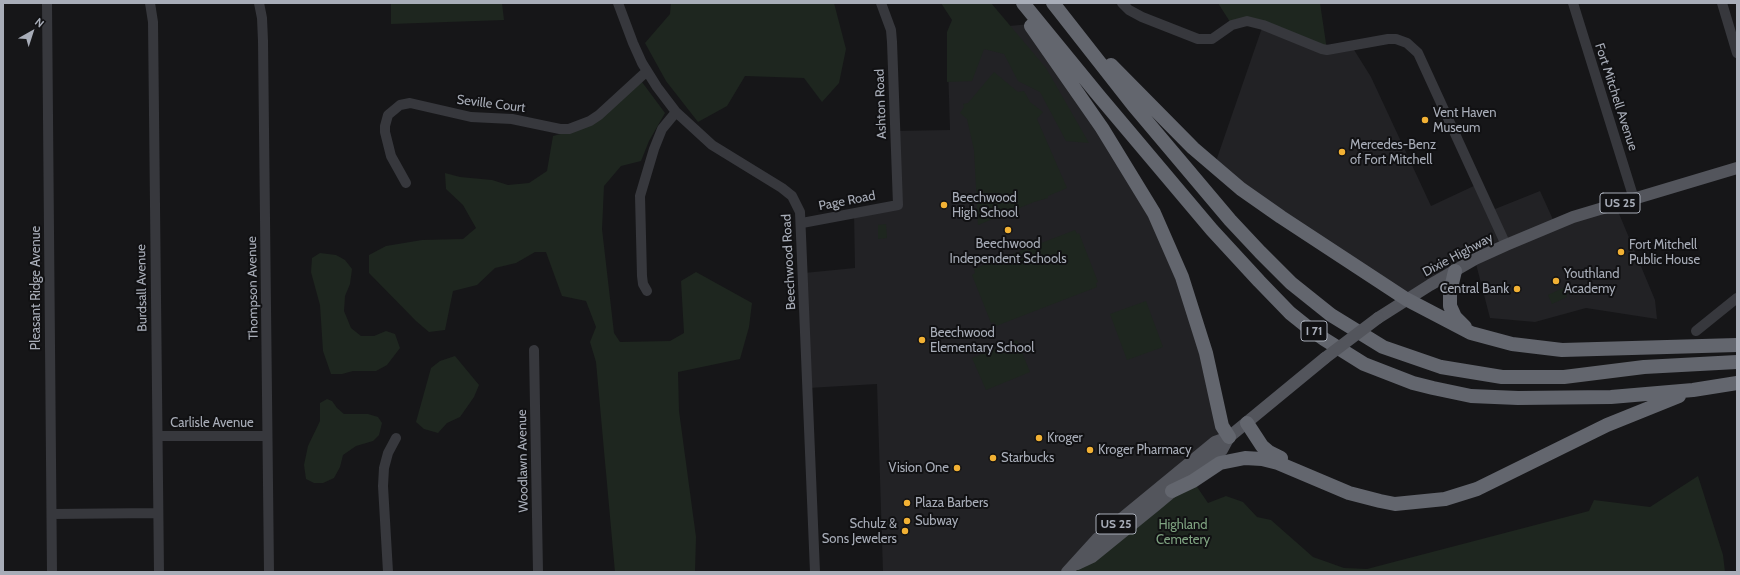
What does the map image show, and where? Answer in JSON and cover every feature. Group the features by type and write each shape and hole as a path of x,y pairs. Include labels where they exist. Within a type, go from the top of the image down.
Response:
{"highway":[{"path":"1015,3 1102,128 1154,213 1182,277 1206,353 1222,426 1229,437"},
{"name":"I 71","path":"1023,3 1166,175 1259,282 1290,313 1310,329 1364,364 1413,382 1471,396 1518,398 1611,397 1693,390 1737,383"},
{"name":"I 71","path":"1052,3 1133,105 1230,220 1260,252 1291,283 1330,315 1383,347 1442,367 1502,377 1564,377 1644,367 1737,362"},
{"path":"1067,20 1193,148 1241,188 1281,217 1406,300 1471,333 1512,344 1562,350 1737,345"},
{"path":"1455,271 1450,292 1450,306 1455,316 1471,333"},
{"path":"1172,491 1193,481 1220,463 1245,458 1262,459 1312,477 1349,493 1395,504 1445,499 1477,488 1607,425 1693,390"},
{"path":"1247,423 1256,439 1269,452 1312,477"}],"main road":[{"name":"Dixie Highway","path":"1070,569 1097,539 1215,442 1229,437 1325,358 1378,318 1406,300 1455,271 1506,245 1573,217 1737,168"},
{"name":"Dixie Highway","path":"1070,569 1092,556 1222,450 1229,437"}],"street":[{"name":"Pleasant Ridge Avenue","path":"46,3 52,572"},
{"name":"Burdsall Avenue","path":"150,3 153,22 159,572"},
{"name":"Thompson Avenue","path":"259,3 262,18 263,41 269,572"},
{"name":"Beechwood Road","path":"618,3 633,43 647,71 676,112 712,146 792,196 800,212 802,223 815,572"},
{"name":"Ashton Road","path":"881,3 891,30 898,205"},
{"path":"1122,3 1129,10 1142,17 1198,40 1212,38 1232,25 1247,21 1263,25 1327,50 1388,39 1396,39 1407,43 1418,53 1506,245"},
{"name":"Fort Mitchell Avenue","path":"1573,3 1634,199"},
{"path":"1722,3 1737,53"},
{"name":"Seville Court","path":"406,183 391,156 385,132 388,115 400,105 410,103 471,117 512,119 560,129 569,129 583,124 599,115 647,71"},
{"path":"647,291 643,284 642,276 640,196 654,149 662,129 676,112"},
{"name":"Page Road","path":"802,223 898,205"},
{"path":"1696,331 1737,298"},
{"name":"Woodlawn Avenue","path":"534,350 538,572"},
{"name":"Carlisle Avenue","path":"158,436 267,436"},
{"path":"388,572 383,486 384,468 388,453 396,438"},
{"path":"52,514 158,513"}],"shaded area":[{"name":"Beechwood Independent Schools","path":"1030,24 1154,213 1229,437 1067,572 883,572 877,384 808,388 804,273 855,268 854,212 898,205 895,131 950,130 947,32"},
{"path":"1263,25 1316,47 1351,45 1371,77 1431,206 1478,184 1490,211 1540,191 1555,224 1615,204 1655,300 1657,319 1586,308 1535,322 1490,318 1475,260 1406,299 1214,167"}],"green space":[{"path":"391,3 502,3 504,20 391,24"},
{"path":"671,3 834,3 846,49 839,83 822,102 804,78 745,76 727,106 698,122 666,81 645,43 670,14"},
{"path":"941,3 991,3 1046,68 1089,143 1066,141 1040,92 1018,81 1004,54 984,49 972,81 947,82 947,32 952,20"},
{"path":"1218,3 1320,3 1327,50 1263,25 1232,25"},
{"path":"994,72 1018,92 1024,91 1030,102 1043,112 1037,119 1067,188 1048,196 1048,198 1034,202 978,225 974,150 967,119 960,113 964,107 963,104 968,103"},
{"path":"642,82 665,113 649,141 641,161 621,166 604,186 602,229 614,333 620,342 670,341 684,333 681,281 696,272 752,303 749,327 740,359 678,372 679,411 696,537 695,572 615,572 596,362 590,342 596,327 586,301 562,296 546,252 535,252 516,263 495,268 477,285 453,291 445,330 429,332 416,321 369,273 369,255 386,246 422,240 463,239 476,228 463,205 446,189 445,173 460,177 492,180 508,185 529,183 547,171 553,136 580,129"},
{"path":"886,224 887,238 878,239 878,225"},
{"path":"1075,230 1077,234 1079,233 1098,282 1096,283 1097,287 996,326 994,322 991,323 972,275 975,273 974,269"},
{"path":"320,253 336,255 345,260 352,269 350,284 345,296 344,311 351,328 361,336 374,336 386,331 395,334 400,348 387,365 376,371 353,371 342,374 331,374 323,351 320,305 311,272 312,258"},
{"path":"1569,285 1573,292 1566,295 1567,297 1552,304 1548,295"},
{"path":"1146,301 1163,347 1127,360 1110,314"},
{"path":"1017,340 1030,372 986,390 972,358"},
{"path":"455,356 479,385 474,397 460,417 447,423 438,433 424,429 416,422 431,368 440,361"},
{"path":"327,399 332,401 344,414 368,414 378,417 382,423 379,435 373,441 356,446 343,455 340,467 334,478 323,483 314,483 306,479 304,465 308,446 320,421 320,403"},
{"name":"Highland Cemetery","path":"1698,476 1723,555 1725,572 1067,572 1193,481 1208,503 1226,496 1243,502 1257,517 1271,520 1313,557 1344,568 1367,569 1589,511 1594,500 1650,507"}],"place":[{"name":"Vent Haven Museum","path":"1425,120"},
{"name":"Mercedes-Benz of Fort Mitchell","path":"1342,152"},
{"name":"Beechwood High School","path":"944,205"},
{"name":"Beechwood Independent Schools","path":"1008,230"},
{"name":"Fort Mitchell Public House","path":"1621,252"},
{"name":"Youthland Academy","path":"1556,281"},
{"name":"Central Bank","path":"1517,289"},
{"name":"Beechwood Elementary School","path":"922,340"},
{"name":"Kroger","path":"1039,438"},
{"name":"Kroger Pharmacy","path":"1090,450"},
{"name":"Starbucks","path":"993,458"},
{"name":"Vision One","path":"957,468"},
{"name":"Plaza Barbers","path":"907,503"},
{"name":"Subway","path":"907,521"},
{"name":"Schulz & Sons Jewelers","path":"905,531"}]}
